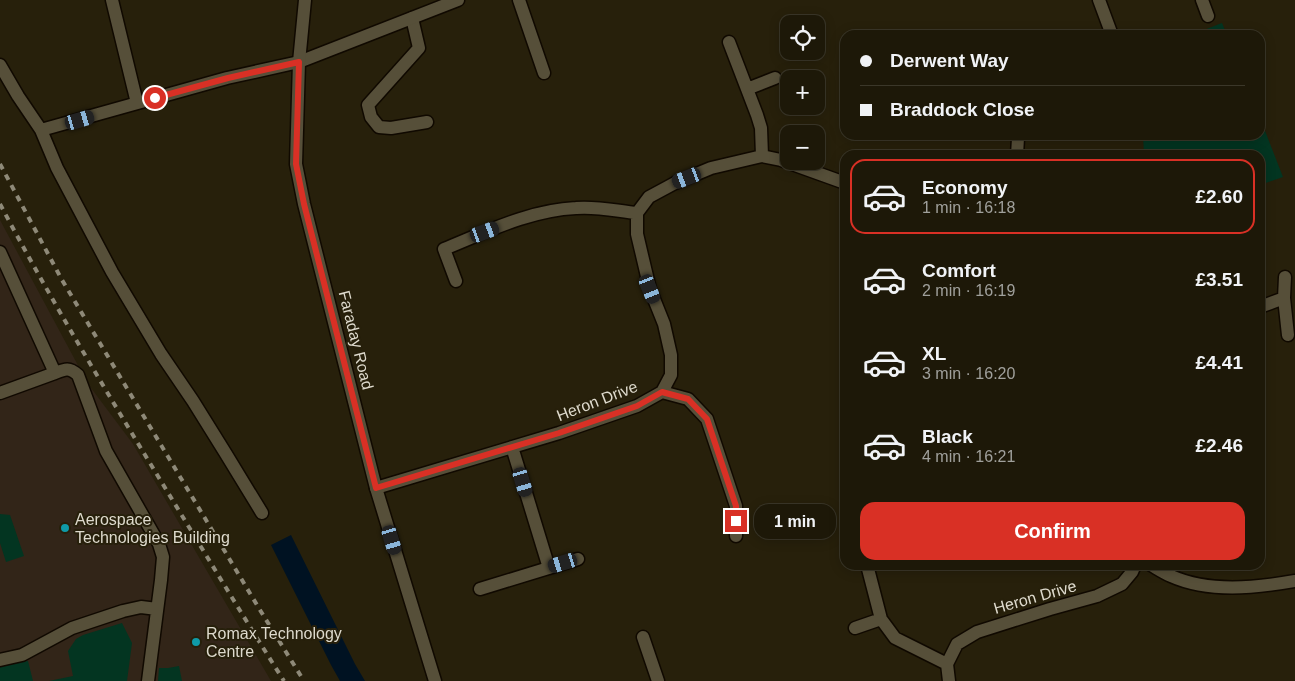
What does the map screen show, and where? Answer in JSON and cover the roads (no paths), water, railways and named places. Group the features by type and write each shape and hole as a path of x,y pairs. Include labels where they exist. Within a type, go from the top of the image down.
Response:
{"street":[{"path":"112,0 137,103"},
{"name":"Faraday Road","path":"305,0 299,62 296,164 304,204 376,488 435,681"},
{"path":"42,130 228,78 299,62 458,0"},
{"path":"519,0 544,73"},
{"path":"1099,0 1110,30"},
{"path":"1202,0 1208,16"},
{"path":"412,18 420,48 368,105 371,117 378,126 391,128 427,122"},
{"path":"729,42 757,114 761,128 762,156"},
{"path":"0,65 18,96 42,130 57,168 112,272 161,354 222,446 262,513"},
{"path":"747,89 775,78"},
{"path":"456,281 444,250 485,232 550,210 578,208 637,213 649,197 675,183 711,168 762,156 781,160 840,181"},
{"name":"Heron Drive","path":"376,488 559,433 637,406 662,392 671,375 671,355 664,324 650,289 637,234 637,213"},
{"path":"0,252 55,373"},
{"path":"1285,277 1284,298 1288,335"},
{"path":"1265,305 1284,298"},
{"path":"0,393 65,369 72,370 78,375 106,451 159,544 162,557 161,580 148,681"},
{"path":"662,392 688,399 707,419 736,506 736,536"},
{"path":"512,447 549,568"},
{"path":"480,589 578,558"},
{"path":"868,570 881,619 896,638 947,664 949,681"},
{"name":"Heron Drive","path":"947,664 957,644 977,632 1097,596 1122,584 1133,570"},
{"path":"1160,570 1172,577 1218,587 1254,587 1295,581"},
{"path":"0,660 22,655 72,628 123,610 157,609"},
{"path":"855,628 881,619"},
{"path":"643,637 658,681"}],"water":[{"path":"291,535 365,681 340,681 331,665 271,545"}],"railway":[{"path":"0,164 62,280 304,681"},
{"path":"0,204 102,384 284,681"}],"place":[{"name":"Aerospace Technologies Building","path":"65,528"},
{"name":"Romax Technology Centre","path":"196,642"}]}
